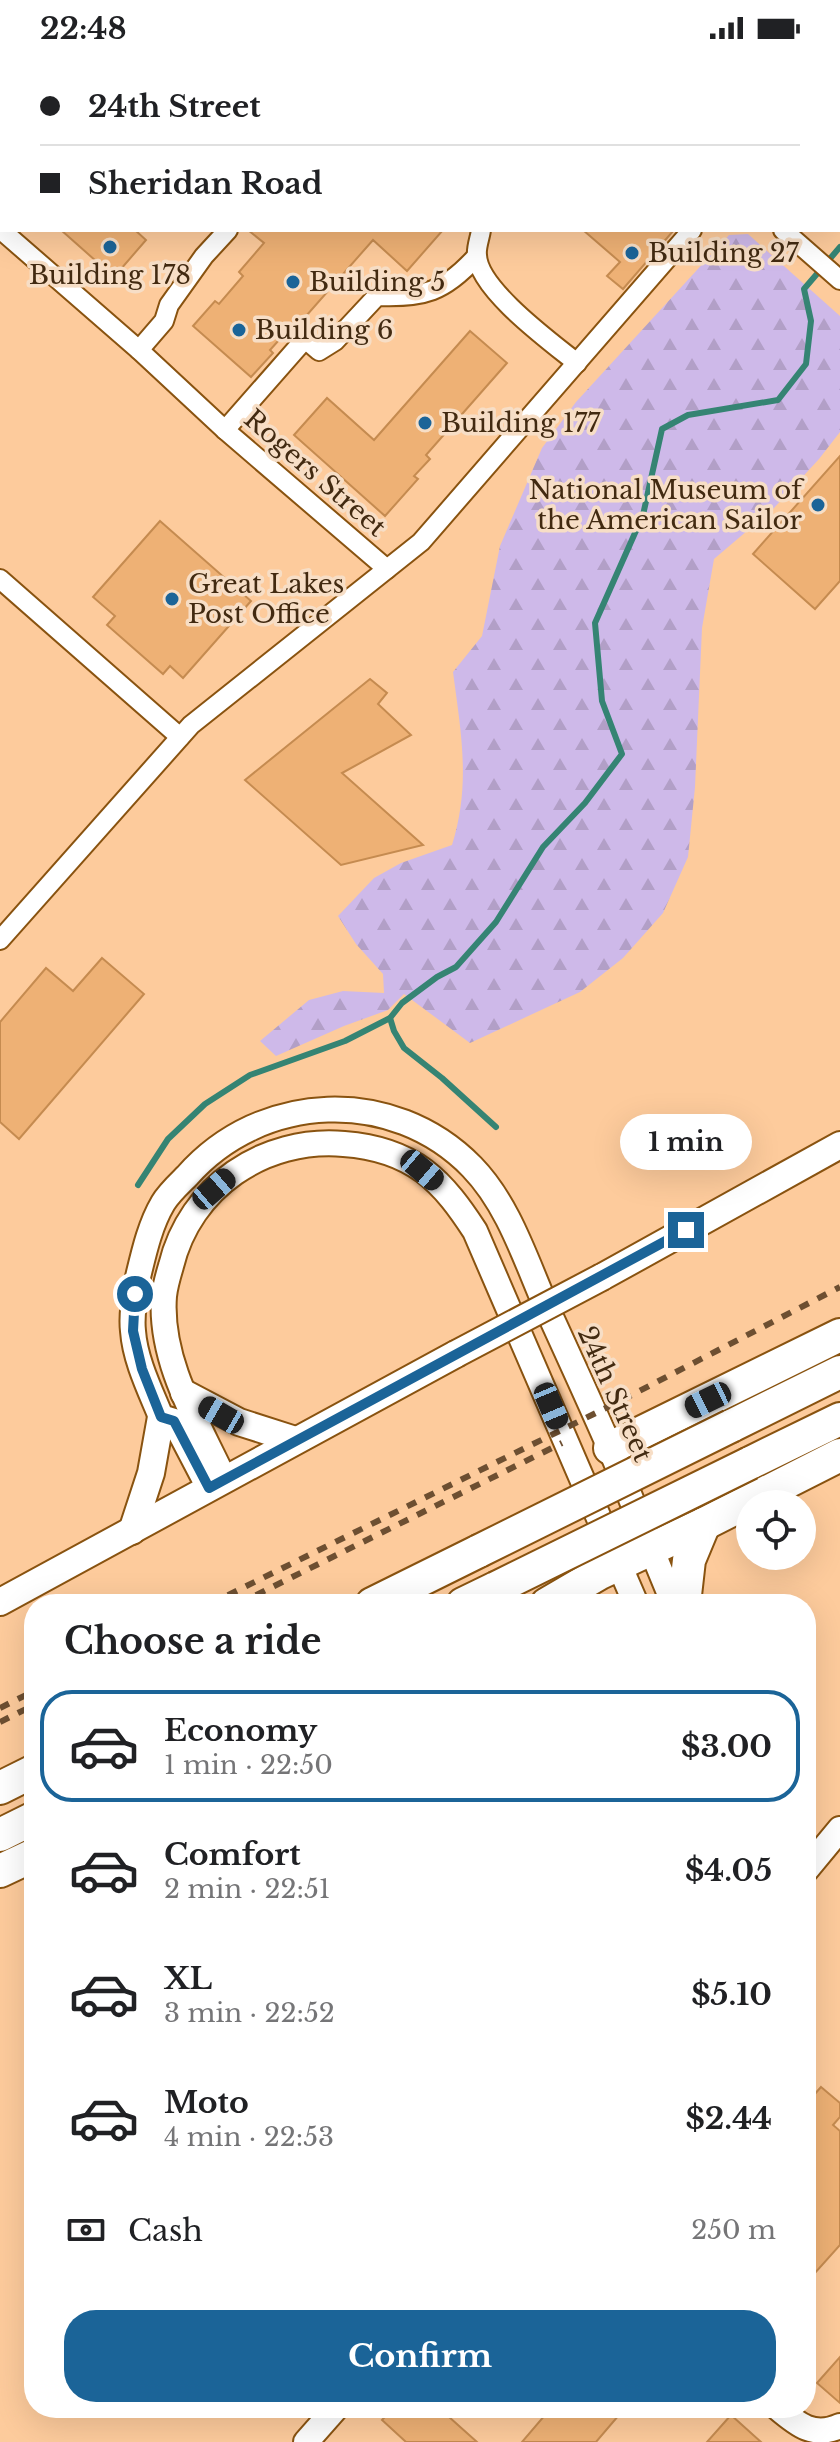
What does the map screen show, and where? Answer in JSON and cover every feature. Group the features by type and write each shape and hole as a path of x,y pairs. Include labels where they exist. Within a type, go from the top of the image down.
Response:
{"highway":[{"path":"610,1448 840,1335"},
{"path":"392,1594 840,1372"},
{"path":"484,1594 840,1419"},
{"path":"563,1594 840,1455"},
{"path":"685,1594 689,1560 704,1524"},
{"path":"0,1788 24,1776"},
{"path":"0,1835 24,1823"},
{"path":"0,1871 24,1860"}],"main road":[{"path":"0,1602 840,1145"},
{"path":"184,1393 239,1422 295,1440"},
{"path":"132,1531 151,1473 161,1417"}],"street":[{"name":"Rogers Street","path":"3,232 225,430 387,569 421,542 690,232"},
{"path":"139,350 164,321 169,305 204,256 226,232"},
{"path":"225,430 305,339 319,351 335,341 377,296 397,297 442,288 458,277 476,257 481,232"},
{"path":"785,232 840,280"},
{"path":"476,257 503,301 577,363"},
{"path":"0,940 191,725 387,569"},
{"path":"0,579 180,737"},
{"name":"24th Street","path":"217,1483 174,1421 161,1417 142,1369 133,1331 135,1294 145,1245 163,1202 197,1164 234,1136 267,1121 324,1109 373,1111 414,1125 455,1152 486,1185 510,1225 610,1448 670,1594"},
{"path":"217,1483 172,1363 165,1324 164,1295 185,1226 201,1203 230,1175 252,1160 291,1146 329,1142 379,1149 422,1170 439,1184 459,1205 475,1231 632,1594"},
{"path":"816,1858 840,1829"},
{"path":"306,2442 327,2418"},
{"path":"791,2418 805,2429 817,2432 840,2426"}],"green space":[{"path":"748,234 840,316 840,432 774,508 714,559 702,628 695,787 688,857 663,913 623,958 580,992 470,1043 404,994 388,1010 276,1056 260,1041 309,1000 343,991 384,993 383,974 356,944 338,916 374,878 401,863 452,845 463,780 453,672 482,636 500,546 542,448 576,402 729,235"}],"building":[{"name":"Building 178","path":"63,232 137,232 146,240 114,277"},
{"path":"250,232 441,232 407,271 373,240 299,324 296,321 270,350 273,353 251,377 193,326 215,301 219,304 243,276 239,272 264,243"},
{"name":"Building 27","path":"585,232 672,232 623,289 607,276 620,262"},
{"name":"Building 177","path":"470,331 507,363 426,455 430,459 414,476 418,479 385,516 294,435 327,398 374,440"},
{"name":"National Museum of the American Sailor","path":"840,456 840,581 815,609 753,554"},
{"name":"Great Lakes Post Office","path":"160,521 251,601 183,678 170,666 163,674 107,625 115,616 93,597"},
{"path":"370,679 387,693 378,704 411,735 342,773 423,845 341,865 245,780"},
{"path":"102,958 144,994 19,1139 0,1122 0,1022 46,968 73,991"},
{"path":"821,2087 840,2103 840,2117 833,2125 840,2131 840,2245 816,2272 816,2093"},
{"path":"840,2357 840,2403 817,2383"},
{"path":"450,2418 477,2442 406,2442 382,2420"},
{"path":"542,2418 616,2418 596,2442 522,2442"},
{"path":"728,2418 734,2418 761,2442 707,2442"}],"waterway":[{"path":"138,1185 168,1139 205,1104 250,1075 345,1041 390,1018 402,1003 456,967 496,922 543,847 585,803 622,754 602,701 595,623 643,515 662,429 688,415 778,400 806,364 811,321 804,289 840,247"},
{"path":"390,1018 404,1048 496,1127"}],"railway":[{"path":"230,1594 620,1401 840,1287"},
{"path":"258,1594 562,1443"},
{"path":"0,1708 24,1696"},
{"path":"0,1722 24,1710"}],"place":[{"name":"Building 178","path":"110,247"},
{"name":"Building 27","path":"632,253"},
{"name":"Building 5","path":"293,282"},
{"name":"Building 6","path":"239,330"},
{"name":"Building 177","path":"425,423"},
{"name":"National Museum of the American Sailor","path":"818,505"},
{"name":"Great Lakes Post Office","path":"172,599"}],"route":[{"path":"135,1294 133,1331 142,1369 161,1417 174,1421 209,1488 686,1230"}]}
